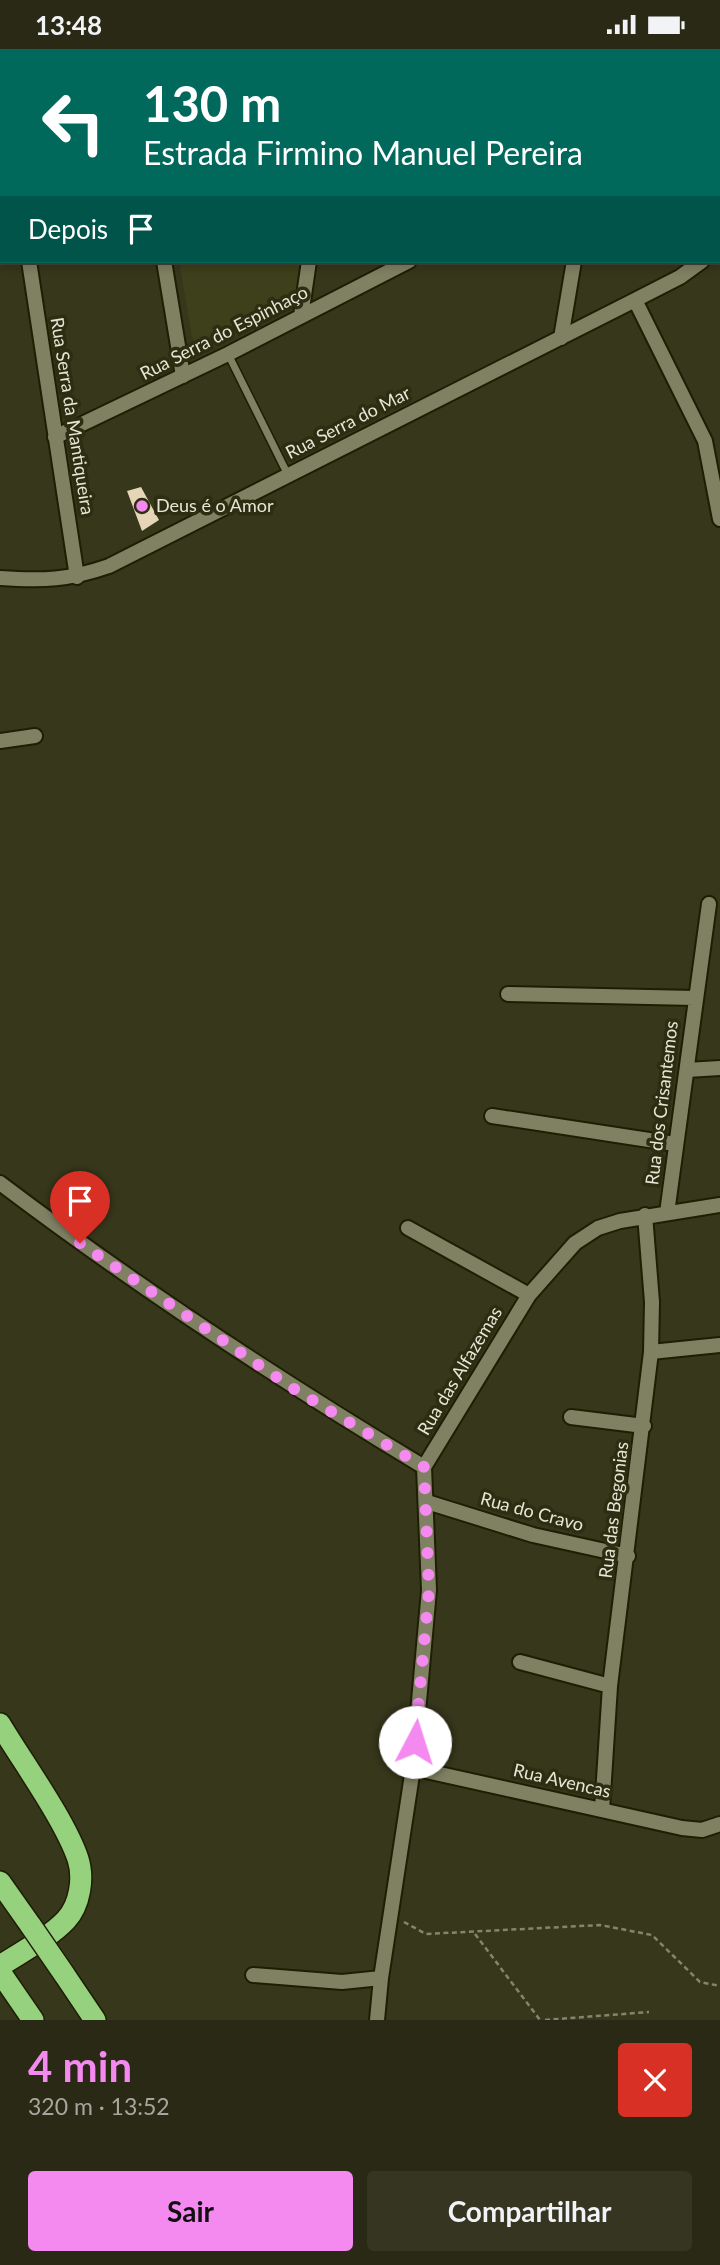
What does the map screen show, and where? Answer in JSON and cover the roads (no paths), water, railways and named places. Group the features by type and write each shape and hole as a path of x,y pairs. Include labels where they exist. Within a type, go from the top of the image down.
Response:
{"highway":[{"path":"0,1724 69,1839 79,1861 80,1884 75,1905 66,1920 0,1966"},
{"path":"0,1882 95,2020"},
{"path":"0,1972 27,2012"}],"street":[{"name":"Rua Serra da Mantiqueira","path":"29,263 77,577"},
{"path":"164,263 183,376"},
{"path":"300,316 309,263"},
{"name":"Rua Serra do Espinhaço","path":"55,437 228,354 405,263"},
{"path":"561,338 574,263"},
{"name":"Rua Serra do Mar","path":"0,578 49,581 77,577 109,566 680,277 699,263"},
{"path":"635,300 705,440 720,519"},
{"path":"0,741 36,736"},
{"name":"Rua dos Crisantemos","path":"667,1213 709,904"},
{"path":"508,994 695,998"},
{"path":"687,1070 720,1069"},
{"path":"492,1116 675,1144"},
{"path":"0,1183 99,1258 286,1384 424,1467 429,1590 413,1768 380,1978 377,2020"},
{"name":"Rua das Alfazemas","path":"424,1467 529,1295 575,1243 598,1229 645,1215 720,1205"},
{"name":"Rua das Begonias","path":"602,1810 610,1686 645,1426 651,1352 652,1302 645,1215"},
{"path":"408,1228 529,1295"},
{"path":"651,1352 720,1345"},
{"path":"571,1417 645,1426"},
{"name":"Rua do Cravo","path":"427,1502 533,1535 628,1556"},
{"path":"520,1662 610,1686"},
{"name":"Rua Avencas","path":"413,1768 702,1830 720,1824"},
{"path":"253,1975 342,1982 380,1978"}],"lane":[{"path":"228,354 288,475"}],"place":[{"name":"Deus é o Amor","path":"142,506"}]}
